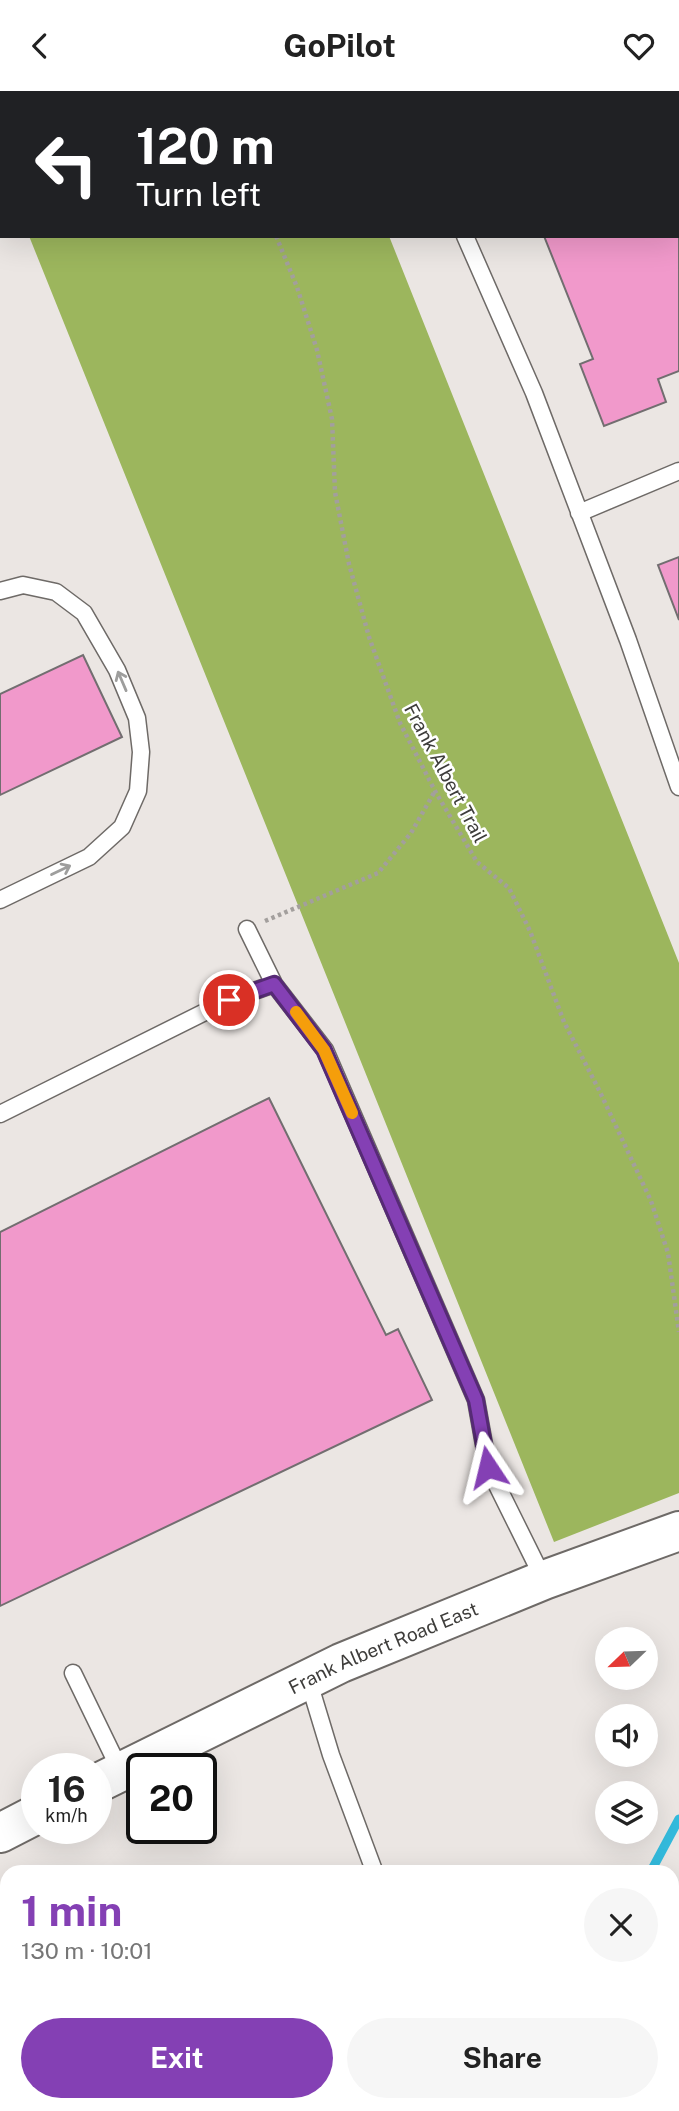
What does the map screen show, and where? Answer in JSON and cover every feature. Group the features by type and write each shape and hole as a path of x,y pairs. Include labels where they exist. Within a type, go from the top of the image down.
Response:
{"street":[{"name":"Frank Albert Road East","path":"112,1777 365,1652 544,1580 679,1531"},
{"path":"0,1832 21,1822"}],"lane":[{"path":"466,238 534,393 628,639 679,787"},
{"path":"579,513 679,471"},
{"path":"0,591 23,585 56,592 84,613 117,670 137,717 141,752 138,791 122,827 89,856 0,900"},
{"path":"247,929 274,984 324,1050 476,1400 488,1467 544,1580"},
{"path":"0,1114 229,1000 274,984"},
{"path":"74,1673 101,1753"},
{"path":"308,1679 331,1755 373,1865"}],"path":[{"name":"Frank Albert Trail","path":"277,238 297,287 317,350 332,419 338,504 349,564 366,625 400,723 477,862 509,888 530,931 564,1022 651,1201 668,1253 679,1332"},
{"path":"247,929 378,873 411,833 435,790"}],"green space":[{"path":"30,238 390,238 679,963 679,1493 554,1542"}],"building":[{"path":"545,238 679,238 679,371 658,379 666,402 604,426 580,364 593,359"},
{"path":"679,557 679,620 658,565"},
{"path":"83,655 122,737 0,795 0,694"},
{"path":"269,1098 386,1335 398,1329 432,1400 0,1606 0,1232"}],"waterway":[{"path":"654,1865 679,1819"}],"slow traffic":[{"path":"296,1012 324,1050 352,1113"}],"route":[{"path":"229,1000 274,984 324,1050 476,1400 488,1467"}]}
